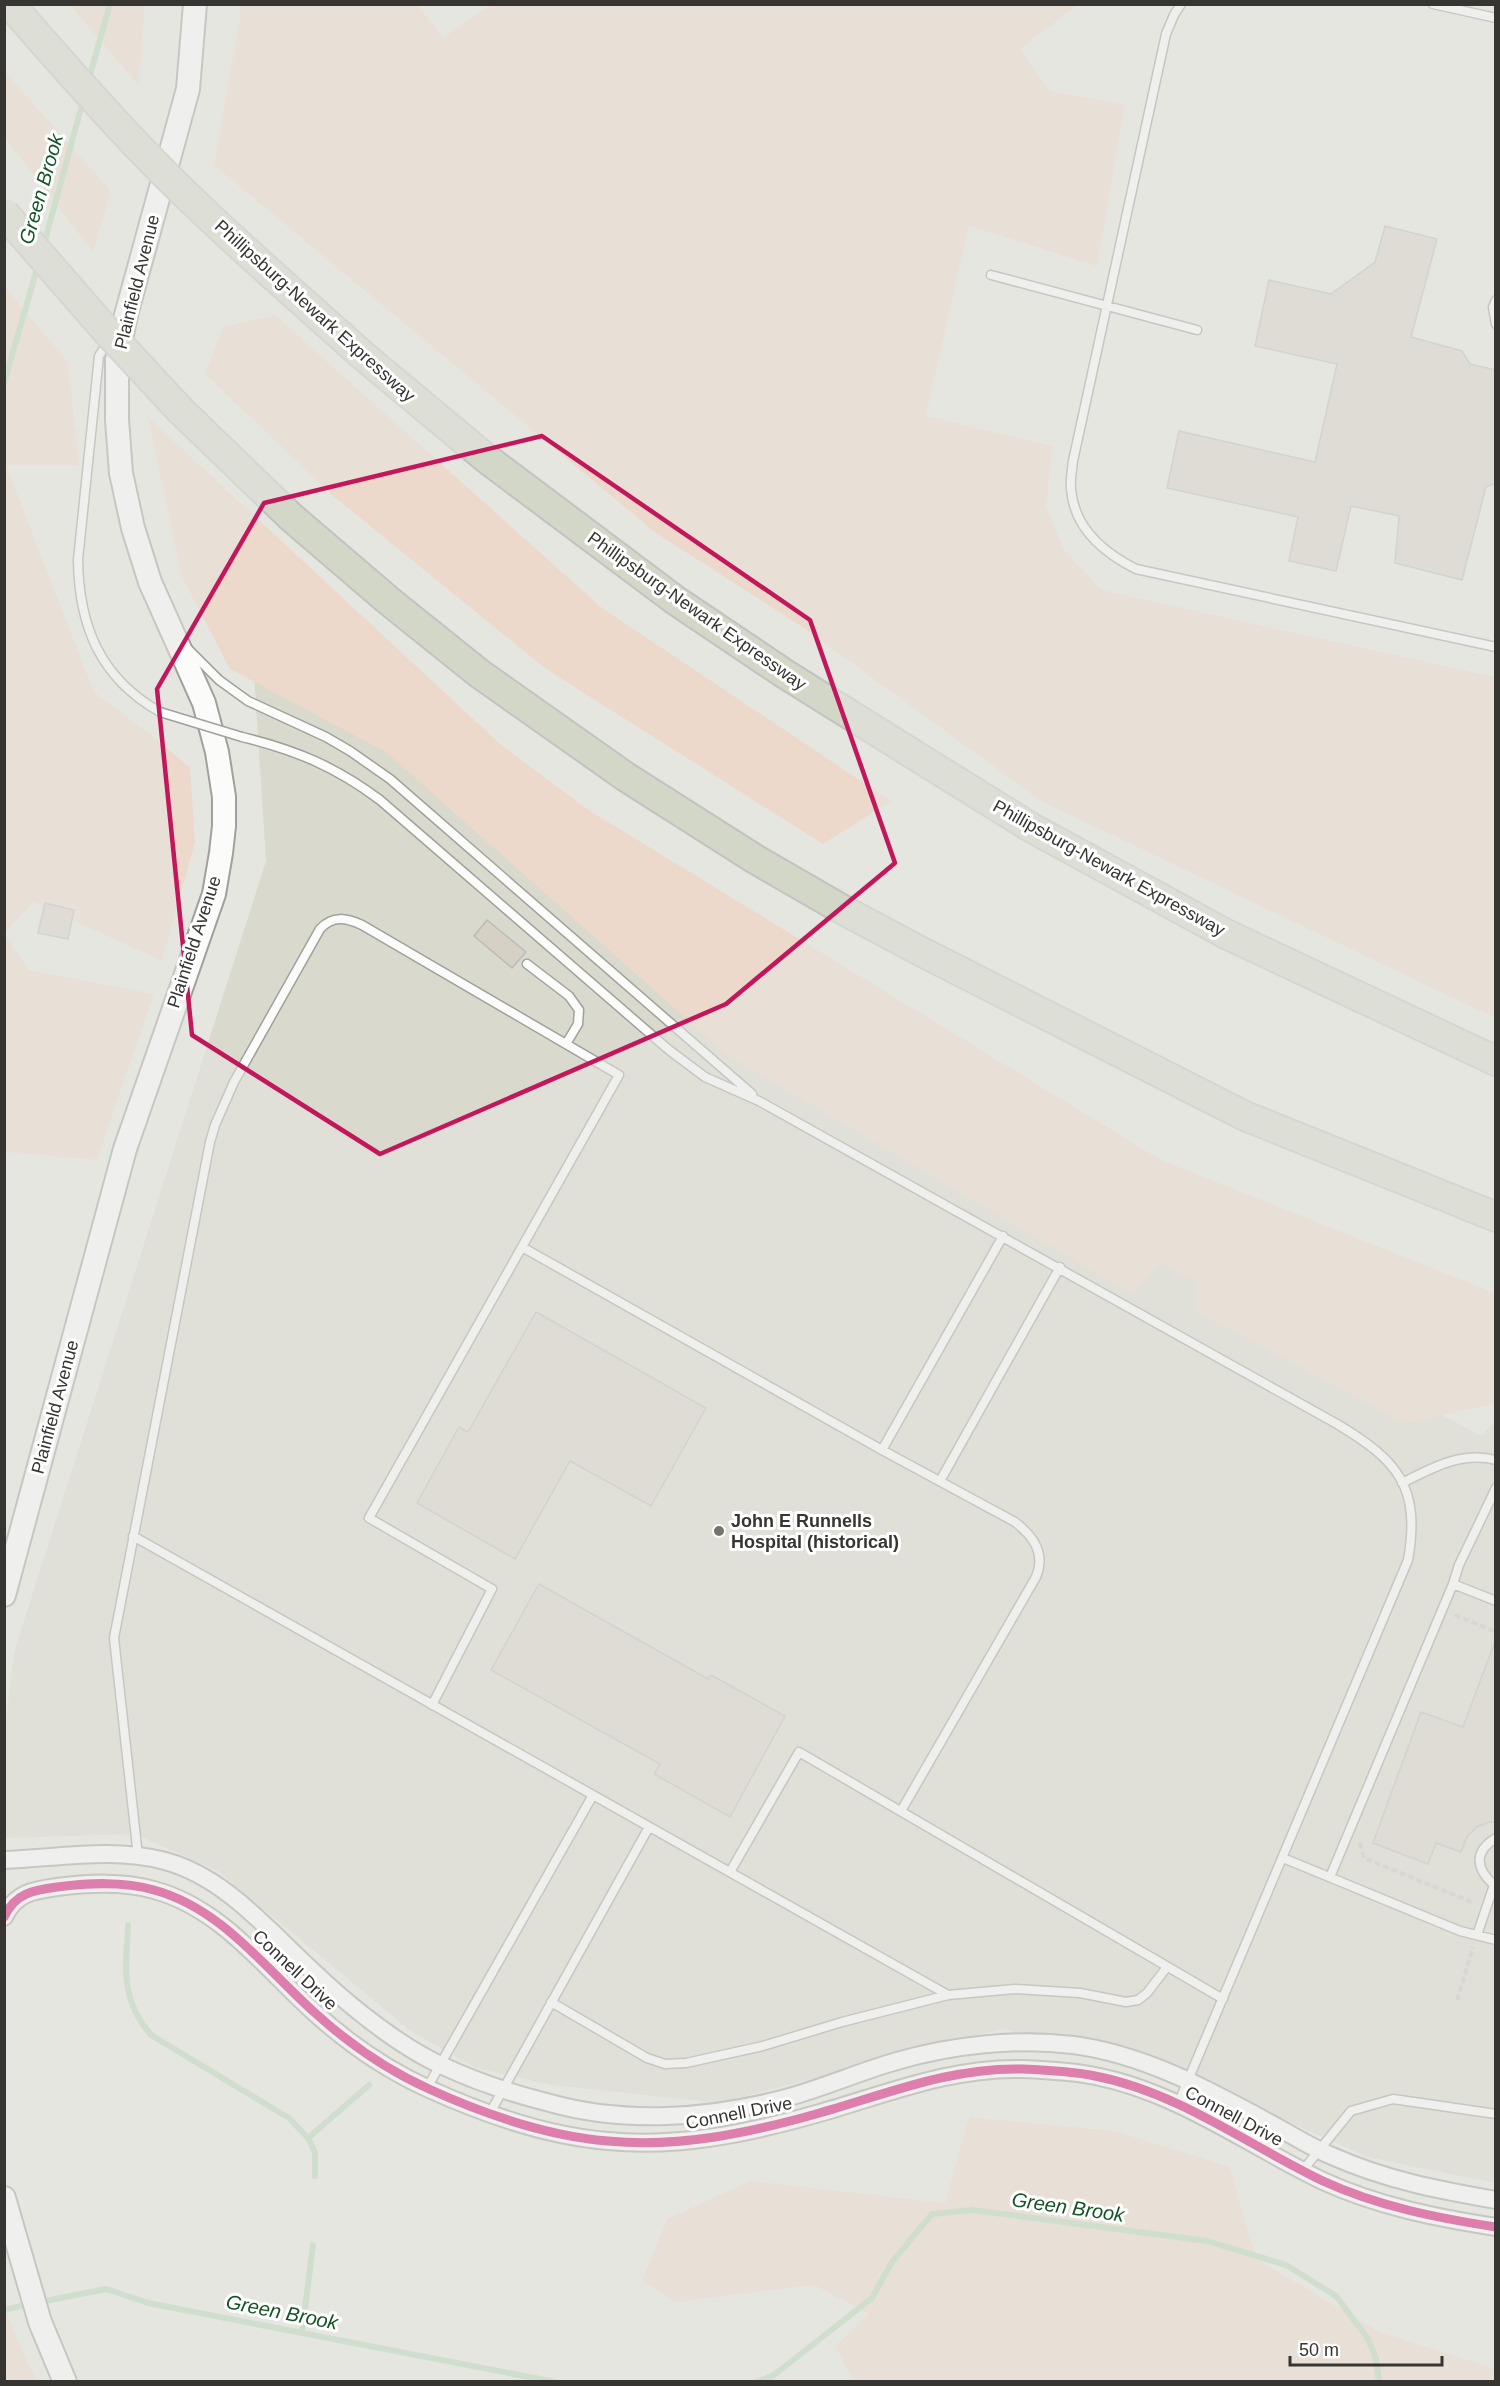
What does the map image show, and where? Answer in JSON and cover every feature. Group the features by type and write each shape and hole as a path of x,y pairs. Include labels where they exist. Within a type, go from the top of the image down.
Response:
{"highway":[{"name":"Phillipsburg-Newark Expressway","path":"10,4 75,79 148,157 210,218 361,354 487,459 675,600 785,674 1032,828 1226,934 1496,1061"},
{"path":"4,213 103,327 181,411 291,517 389,601 480,674 626,777 795,882 912,947 1245,1116 1496,1216"}],"main road":[{"name":"Plainfield Avenue","path":"4,1595 125,1149 214,894 221,854 224,797 217,752 204,703 150,582 133,528 121,473 117,420 117,360 126,315 188,89 195,4"},
{"path":"4,2198 25,2276 40,2322 64,2382"}],"street":[{"name":"Connell Drive","path":"4,1860 102,1853 138,1856 168,1862 204,1877 230,1895 320,1978 395,2037 440,2065 502,2089 555,2105 614,2115 660,2116 728,2111 785,2098 927,2053 1022,2042 1075,2046 1126,2058 1189,2081 1318,2150 1379,2176 1443,2191 1496,2200"},
{"name":"Connell Drive","path":"4,1917 9,1907 21,1895 36,1890 74,1885 123,1884 156,1890 184,1901 216,1921 342,2036 377,2061 427,2088 490,2113 558,2133 608,2141 656,2142 711,2138 816,2114 906,2086 949,2076 1016,2069 1057,2070 1097,2076 1178,2104 1303,2170 1363,2197 1496,2228"},
{"path":"1439,2216 1443,2191"}],"lane":[{"path":"1181,4 1166,34 1073,461 1071,490 1078,515 1093,540 1114,558 1136,569 1496,647"},
{"path":"1432,4 1496,18"},
{"path":"991,275 1197,330"},
{"path":"1496,300 1493,307 1496,324"},
{"path":"126,315 99,356 78,560 79,586 87,628 97,650 128,691 143,703 160,712 294,751 358,783 685,1064 705,1077 759,1101 1060,1267 1362,1438 1383,1454 1399,1475 1412,1515 1412,1538 1408,1560 1178,2104"},
{"path":"175,635 219,680 248,701 326,737 390,779 759,1101"},
{"path":"138,1856 114,1638 215,1125 234,1082 320,928 327,922 337,919 348,919 362,925 619,1074 369,1518 492,1589 432,1705"},
{"path":"527,964 569,996 579,1010 578,1024 566,1044"},
{"path":"882,1450 1003,1236"},
{"path":"522,1247 1024,1529 1038,1548 1041,1566 901,1811"},
{"path":"940,1481 1060,1267"},
{"path":"1402,1483 1447,1462 1479,1456 1496,1460"},
{"path":"1330,1877 1459,1565 1496,1488"},
{"path":"133,1536 948,1995"},
{"path":"1453,1584 1496,1601"},
{"path":"730,1872 800,1752 1223,1999"},
{"path":"427,2088 593,1795"},
{"path":"490,2113 649,1827"},
{"path":"1477,1935 1495,1885 1482,1874 1479,1863 1487,1843 1496,1838"},
{"path":"1283,1857 1460,1931 1496,1940"},
{"path":"551,2002 647,2058 655,2062 674,2065 763,2046 842,2022 948,1995 1016,1989 1080,1993 1126,2002 1138,2000 1147,1993 1167,1966"},
{"path":"1303,2170 1351,2111 1393,2099 1496,2114"}],"path":[{"path":"1450,1625 1455,1615 1496,1632"},
{"path":"1361,1839 1361,1851 1364,1857 1468,1901 1486,1906"},
{"path":"1456,2000 1477,1935"}],"highlighted area":[{"path":"542,436 810,620 895,863 726,1004 380,1154 192,1035 157,689 264,503"}],"shaded area":[{"path":"70,5 145,5 139,86"},
{"path":"239,5 418,5 443,38 490,5 1078,5 1020,49 1050,91 1125,105 1097,266 969,226 926,416 1053,446 1046,506 1064,550 1102,590 1495,677 1495,1018 1041,801 801,626 656,533 214,165 240,17"},
{"path":"5,72 111,191 93,252 5,138"},
{"path":"4,285 68,363 79,465 6,465 94,692 159,741 190,768 195,842 162,961 33,902 5,933"},
{"path":"275,315 602,608 891,801 823,844 546,669 332,495 205,374 223,327"},
{"path":"148,417 500,744 590,811 1161,1160 1495,1293 1495,1404 1405,1423 1197,1311 1197,1282 1158,1262 1134,1295 726,1054 386,752 230,669 181,575"},
{"path":"252,642 759,1044 1481,1436 1495,1421 1495,2183 1367,2157 1214,2088 1003,2029 719,2103 552,2085 476,2068 412,2032 218,1871 135,1834 5,1838 4,1738 14,1652 266,861"},
{"path":"4,934 29,970 154,994 97,1160 5,1152"},
{"path":"969,2117 1115,2131 1230,2167 1256,2259 1378,2331 1495,2369 1495,2381 854,2381 835,2346 869,2314 814,2285 675,2302 642,2281 667,2219 750,2181 945,2203"},
{"path":"4,2305 17,2339 37,2381 5,2381"}],"building":[{"path":"1385,226 1437,239 1411,337 1462,351 1470,364 1496,370 1496,483 1486,487 1462,580 1395,563 1399,516 1351,506 1336,571 1289,561 1298,517 1167,488 1179,431 1315,462 1337,364 1255,346 1269,280 1331,294 1375,262"},
{"path":"45,903 74,910 68,939 38,933"},
{"path":"487,920 526,952 512,968 474,936"},
{"path":"536,1312 706,1408 651,1506 570,1461 515,1559 417,1503 459,1427 468,1432"},
{"path":"539,1584 708,1679 711,1675 785,1716 730,1817 654,1774 660,1764 491,1670"},
{"path":"1494,1644 1496,1644 1496,1822 1477,1827 1467,1837 1461,1852 1436,1843 1428,1864 1373,1843 1421,1712 1463,1727"}],"waterway":[{"name":"Green Brook","path":"88,82 110,4"},
{"name":"Green Brook","path":"44,244 83,101"},
{"name":"Green Brook","path":"4,383 38,265"},
{"path":"128,1925 127,1983 134,2009 141,2022 151,2035 289,2118 308,2138 315,2152 315,2176"},
{"path":"308,2138 369,2085"},
{"name":"Green Brook","path":"757,2382 774,2375 872,2298 892,2262 932,2214 972,2210 1207,2241 1286,2265 1336,2296 1368,2339 1376,2359 1379,2382"},
{"path":"302,2333 313,2245"},
{"name":"Green Brook","path":"40,2302 106,2289 148,2303 555,2382"},
{"name":"Green Brook","path":"4,2310 30,2304"}],"cycle path":[{"path":"4,1917 8,1909 26,1894 69,1886 130,1885 154,1890 178,1899 200,1910 241,1941 327,2023 354,2045 383,2064 413,2082 472,2107 516,2123 562,2134 634,2143 687,2141 765,2127 943,2077 995,2070 1068,2072 1095,2076 1155,2094 1344,2190 1430,2215 1496,2227"}],"place":[{"name":"John E Runnells Hospital (historical)","path":"719,1531"}]}
